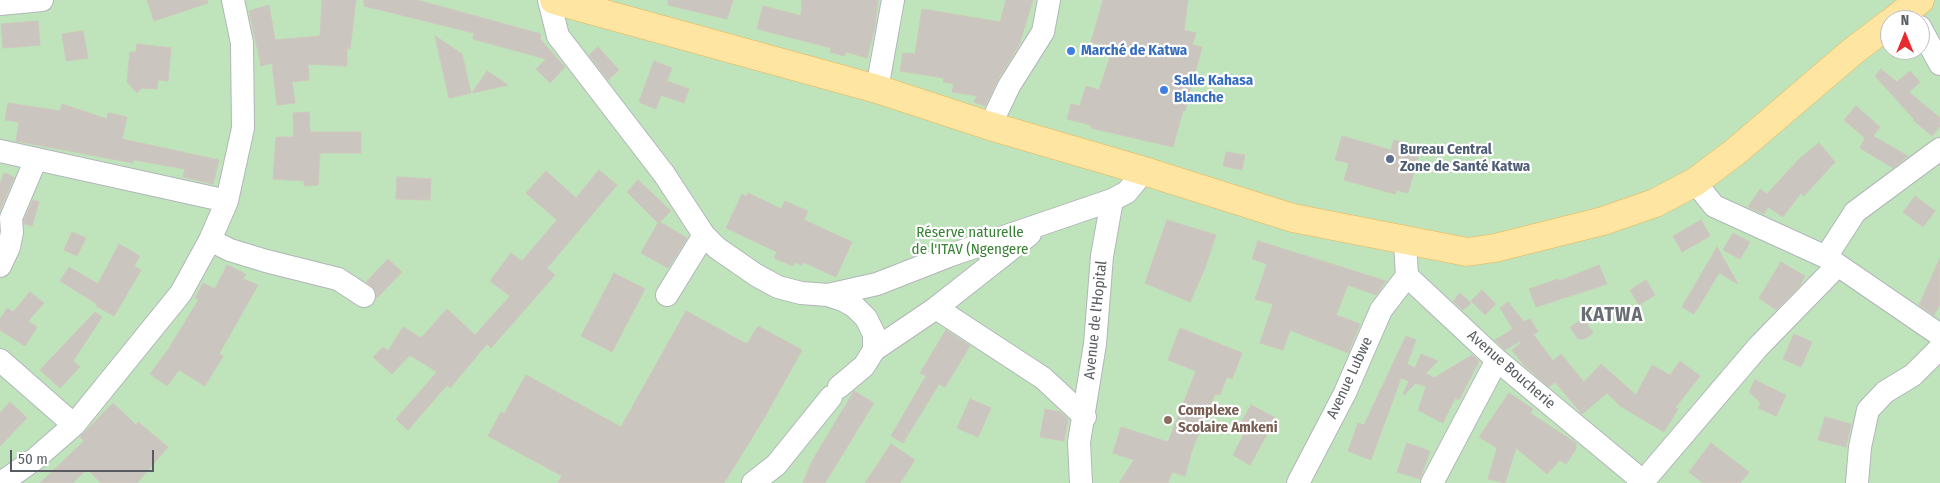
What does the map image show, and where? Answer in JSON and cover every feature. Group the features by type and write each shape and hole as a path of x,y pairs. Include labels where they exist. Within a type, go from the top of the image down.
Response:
{"main road":[{"path":"554,0 616,8 990,126 1144,171 1293,218 1468,252 1495,248 1624,214 1655,203 1695,182 1735,152 1852,52 1880,34"}],"street":[{"path":"0,4 42,0"},
{"path":"1,483 35,459 74,425 181,292 210,240 227,201 243,128 242,43 233,0"},
{"path":"549,0 558,36 664,174 704,235 717,248 748,270 778,286 801,293 828,295 876,284 951,255 1112,200 1127,192 1144,171"},
{"path":"877,89 893,0"},
{"path":"990,126 1009,86 1043,32 1049,0"},
{"path":"1930,49 1940,64"},
{"path":"1643,483 1832,261 1855,212 1940,149"},
{"path":"0,151 227,201"},
{"path":"0,266 9,247 12,232 11,218 36,159"},
{"path":"1695,182 1714,206 1832,261 1940,335"},
{"name":"Avenue de l'Hopital","path":"1081,483 1079,442 1085,417 1095,344 1102,256 1112,200"},
{"path":"753,483 776,465 835,392 864,366 874,350 936,308 1043,224"},
{"path":"666,295 704,235"},
{"path":"210,240 230,250 266,261 338,279 364,296"},
{"path":"1404,241 1407,276"},
{"name":"Avenue Boucherie","path":"1407,276 1497,360 1643,483"},
{"name":"Avenue Lubwe","path":"1298,483 1345,393 1381,310 1407,276"},
{"path":"828,295 854,306 866,318 874,334 874,350"},
{"path":"936,308 1043,378 1085,417"},
{"path":"1857,483 1860,448 1868,410 1885,392 1913,375 1940,348"},
{"path":"0,360 74,425"},
{"path":"1432,483 1497,360"}],"green space":[{"name":"Réserve naturelle de l'ITAV (Ngengere","path":"0,0 1940,0 1940,483 0,483"}],"building":[{"path":"147,0 207,0 208,3 154,21"},
{"path":"322,0 356,0 350,49 347,48 347,66 308,64 309,80 292,82 295,103 277,105 272,63 261,66 249,11 269,5 275,40 320,36"},
{"path":"364,0 417,0 541,34 540,39 565,67 550,83 536,69 546,59 473,39 474,33 364,6"},
{"path":"668,0 733,0 727,19 668,5"},
{"path":"802,0 878,0 875,26 867,58 846,52 844,56 830,52 831,48 757,29 763,6 801,16"},
{"path":"1006,0 1033,0 1019,45 998,79 985,106 974,102 977,96 952,92 954,84 943,82 944,78 900,71 903,53 915,54 922,9 1000,22"},
{"path":"1103,0 1188,0 1184,30 1196,33 1192,45 1202,47 1173,147 1091,128 1091,125 1067,119 1071,104 1080,106 1086,86 1099,90 1113,48 1091,42"},
{"path":"38,21 40,45 3,48 1,24"},
{"path":"83,31 88,58 66,61 62,34"},
{"path":"435,36 462,54 471,93 449,98"},
{"path":"137,44 171,48 168,81 158,80 157,89 142,88 137,93 127,82 130,52 136,52"},
{"path":"598,47 619,70 608,80 589,55"},
{"path":"654,61 672,68 667,81 689,89 684,103 661,95 656,109 639,102"},
{"path":"1881,69 1897,82 1910,71 1920,82 1909,92 1940,118 1940,126 1932,136 1913,120 1875,76"},
{"path":"487,71 508,85 472,93"},
{"path":"8,103 60,111 62,104 107,119 108,113 127,117 122,139 219,160 213,184 183,177 185,169 134,160 133,163 16,141 19,122 5,120"},
{"path":"1856,106 1880,127 1873,136 1908,156 1893,168 1860,148 1865,138 1844,120"},
{"path":"309,112 310,132 361,132 361,153 320,153 318,185 304,186 304,181 273,179 276,137 294,137 293,113"},
{"path":"1342,136 1391,150 1394,140 1421,147 1408,193 1396,190 1395,194 1344,180 1349,163 1335,160"},
{"path":"1819,143 1835,162 1804,196 1801,193 1783,217 1768,207 1764,214 1748,207 1760,189 1767,194 1799,159"},
{"path":"1226,152 1245,155 1242,170 1223,166"},
{"path":"599,170 617,185 547,268 555,275 491,348 487,344 450,388 447,385 408,430 396,419 437,372 410,355 392,374 373,357 383,347 388,351 403,327 421,338 447,309 475,335 510,296 490,281 511,253 522,261 557,220 526,193 546,171 576,198"},
{"path":"4,173 14,177 0,210 0,183"},
{"path":"397,177 431,179 430,200 396,199"},
{"path":"638,180 671,211 660,222 687,238 668,268 641,253 658,223 627,192"},
{"path":"748,193 781,209 785,201 808,211 804,220 852,242 836,277 803,262 801,265 795,262 793,266 774,258 777,252 726,228 742,194 746,197"},
{"path":"1915,196 1935,211 1923,227 1903,212"},
{"path":"33,200 39,202 32,226 25,224 24,220"},
{"path":"1167,220 1216,235 1205,268 1190,302 1145,283"},
{"path":"1701,220 1710,236 1682,252 1673,236"},
{"path":"72,232 86,238 77,256 64,250"},
{"path":"1733,233 1750,242 1740,259 1723,250"},
{"path":"1258,241 1386,281 1376,295 1348,285 1336,315 1360,324 1348,353 1290,330 1283,350 1260,343 1273,304 1255,299 1267,264 1252,259"},
{"path":"119,244 140,256 134,266 141,270 114,316 60,281 69,267 98,284"},
{"path":"1717,247 1738,284 1719,273 1694,314 1682,307"},
{"path":"1940,258 1940,304 1934,315 1919,305"},
{"path":"388,259 402,272 377,298 375,290 366,282"},
{"path":"1781,262 1805,276 1799,287 1776,310 1759,298"},
{"path":"227,265 246,274 243,279 258,285 219,354 223,356 205,386 179,370 167,386 150,374 168,350 199,299 195,298 203,283 215,289"},
{"path":"1599,265 1607,284 1536,307 1529,289 1558,279 1559,281"},
{"path":"614,273 645,289 612,352 581,336"},
{"path":"1646,280 1655,295 1639,305 1630,290"},
{"path":"1482,290 1496,304 1485,315 1471,301"},
{"path":"30,292 44,303 28,321 37,327 25,346 0,330 0,319 7,308 13,312"},
{"path":"1460,293 1471,303 1463,310 1453,301"},
{"path":"1508,302 1524,322 1530,319 1538,332 1533,334 1553,361 1561,354 1584,382 1601,364 1636,395 1652,365 1670,375 1680,361 1700,376 1675,408 1678,409 1664,432 1620,406 1607,393 1582,414 1555,382 1549,387 1524,365 1512,350 1521,343 1520,341 1505,350 1495,340 1513,329 1500,308"},
{"path":"686,311 747,344 758,326 802,350 763,420 724,483 558,483 562,476 488,436 501,412 504,414 526,375 621,427"},
{"path":"95,312 102,317 73,361 80,367 60,388 40,370"},
{"path":"1584,318 1593,333 1584,339 1578,339 1570,327"},
{"path":"1180,328 1242,353 1232,379 1227,377 1220,395 1215,394 1192,450 1185,476 1172,472 1168,483 1119,483 1134,460 1113,453 1121,427 1168,442 1196,371 1168,360"},
{"path":"946,330 970,346 945,387 939,384 903,443 891,436 926,376 920,373"},
{"path":"1794,334 1812,342 1801,367 1783,359"},
{"path":"1406,336 1416,340 1407,364 1415,368 1421,354 1438,361 1426,373 1434,378 1472,355 1479,361 1459,400 1455,398 1443,423 1418,410 1426,387 1416,383 1404,395 1409,381 1401,378 1371,460 1348,451 1358,423 1364,425"},
{"path":"1755,380 1786,395 1776,416 1758,408 1761,403 1749,392"},
{"path":"854,391 874,403 825,483 803,483 811,463"},
{"path":"1509,393 1533,409 1530,413 1576,443 1576,449 1566,464 1560,460 1547,474 1516,448 1505,483 1488,479 1497,448 1479,437"},
{"path":"970,399 991,408 978,437 957,428"},
{"path":"10,402 27,418 0,446 0,413"},
{"path":"113,403 136,425 138,422 168,447 137,483 101,483 87,469 73,483 40,483 84,441 80,437"},
{"path":"1251,405 1276,418 1250,465 1233,455 1249,424 1242,421"},
{"path":"1045,409 1060,412 1068,419 1064,441 1040,437"},
{"path":"1825,417 1851,424 1846,447 1818,440"},
{"path":"1407,443 1430,451 1420,479 1397,472"},
{"path":"1711,443 1749,472 1740,483 1703,483 1689,472"},
{"path":"891,444 915,460 900,483 865,483"}],"place":[{"name":"Marché de Katwa","path":"1071,51"},
{"name":"Salle Kahasa Blanche","path":"1164,90"},
{"name":"Bureau Central Zone de Santé Katwa","path":"1390,159"},
{"name":"Complexe Scolaire Amkeni","path":"1168,420"}],"district":[{"name":"KATWA","path":"1612,315"}]}
